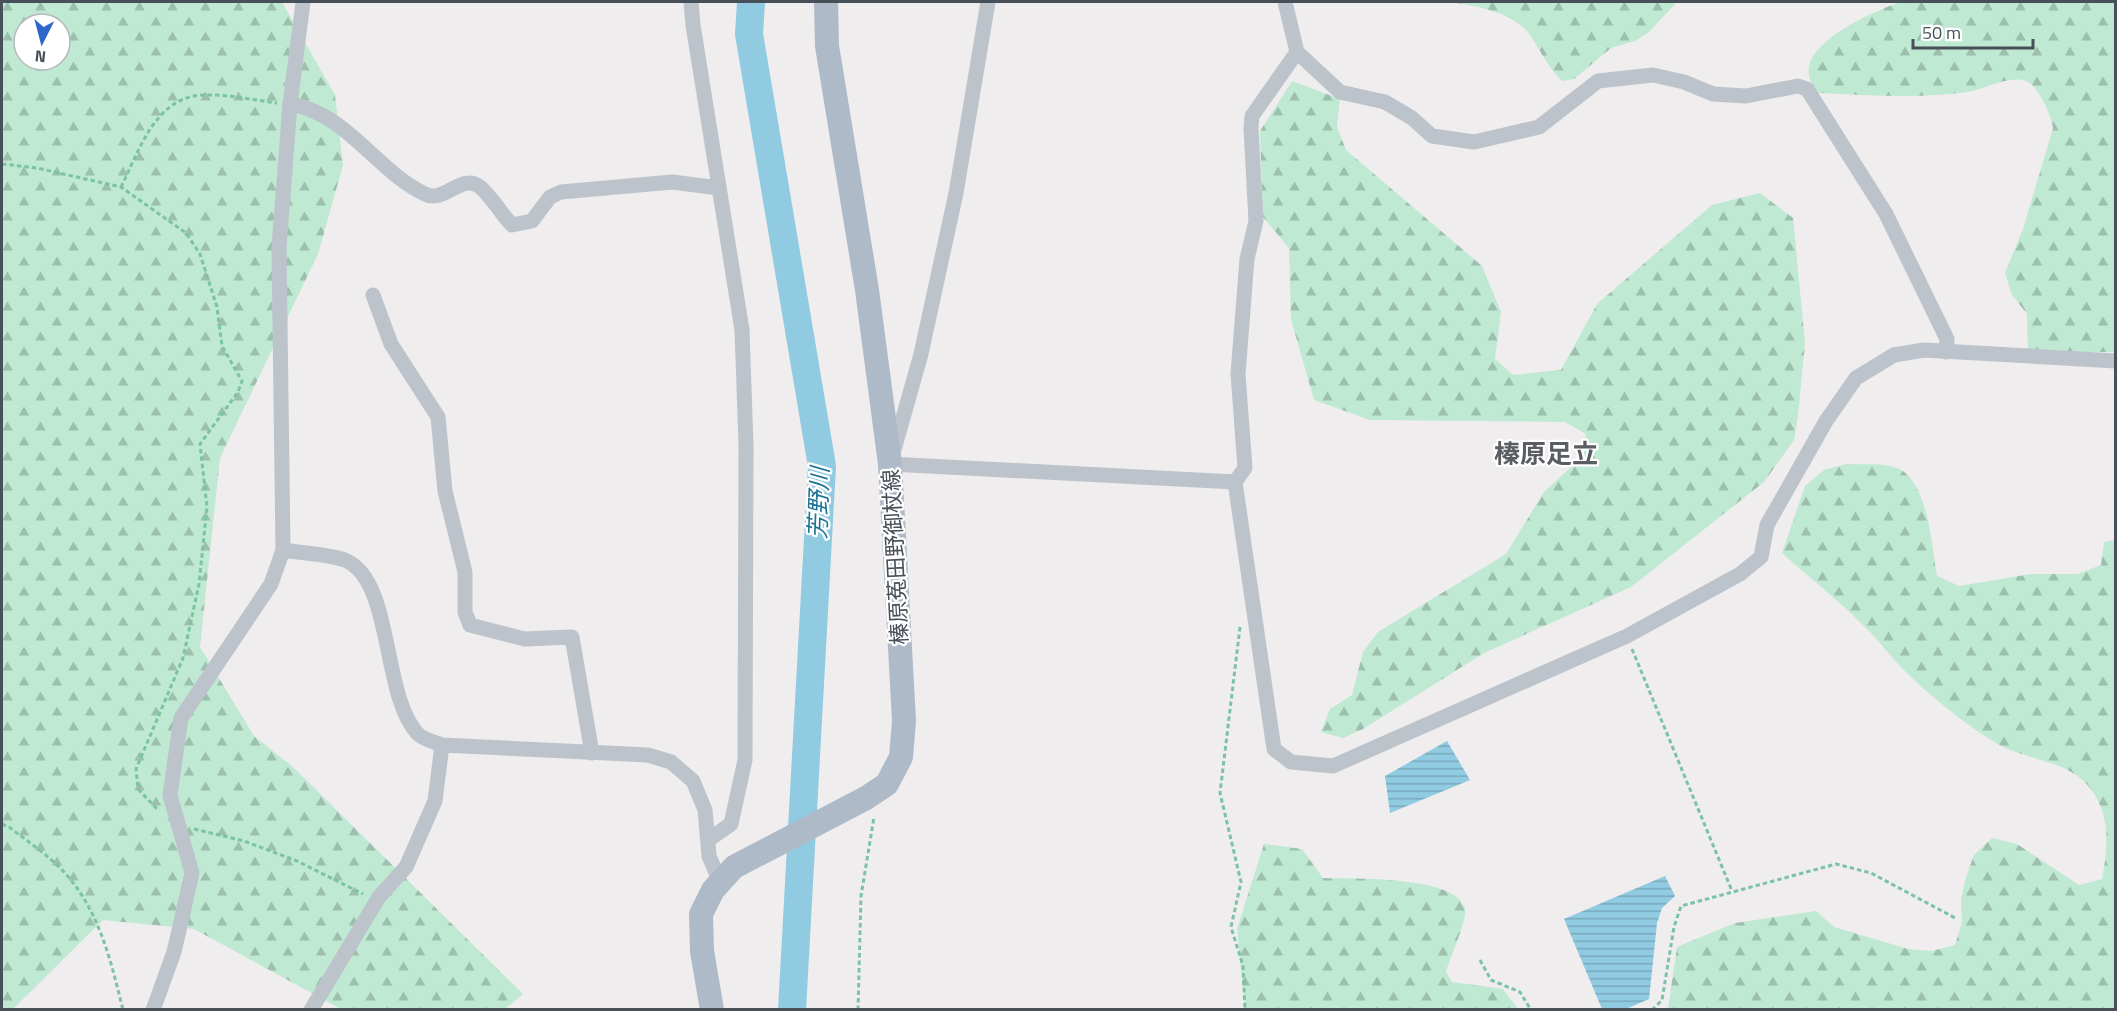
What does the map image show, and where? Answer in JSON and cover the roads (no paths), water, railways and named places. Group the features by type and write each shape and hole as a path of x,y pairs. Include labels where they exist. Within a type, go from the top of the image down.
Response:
{"main road":[{"name":"榛原菟田野御杖線","path":"727,874 871,795 887,784 901,757 904,721 890,464 867,290 827,46 826,2"},
{"path":"712,1010 702,951 701,914 712,890 727,874"}],"street":[{"path":"153,1010 174,952 192,873 170,795 181,718 271,584 283,550 279,247 290,104 303,2"},
{"path":"691,2 742,330 746,444 745,760 731,824 708,840"},
{"path":"988,2 954,205 921,354 890,464 1235,482"},
{"path":"1286,2 1297,52 1340,92 1385,102 1412,118 1432,136 1474,142 1539,127 1598,81 1653,75 1684,82 1713,94 1746,96 1798,86 1807,89 1886,214 1947,339 1946,352"},
{"path":"1297,52 1252,116 1256,220 1247,260 1238,374 1245,468 1235,482 1274,749 1291,762 1333,766 1627,636 1740,574 1761,557 1767,525 1826,422 1856,378 1894,355 1924,350 2115,361"},
{"path":"290,104 302,106 352,134 396,176 427,196 442,195 460,185 472,183 480,187 512,225 532,221 550,197 561,192 672,182 719,188"},
{"path":"373,295 391,344 438,417 445,490 465,572 465,612 470,625 525,639 572,637 592,753"},
{"path":"283,550 347,561 365,576 375,599 401,706 417,735 442,745 648,755 672,762 693,781 705,810 709,856 727,874"},
{"path":"311,1010 380,897 406,867 435,801 442,745"}],"water":[{"path":"1447,741 1470,780 1390,813 1385,776"},
{"path":"1665,876 1675,896 1662,908 1657,923 1649,999 1626,1009 1602,1009 1564,919"}],"waterway":[{"name":"芳野川","path":"751,2 749,34 822,466 792,1010"}],"district":[{"name":"榛原足立","path":"1546,453"}]}
